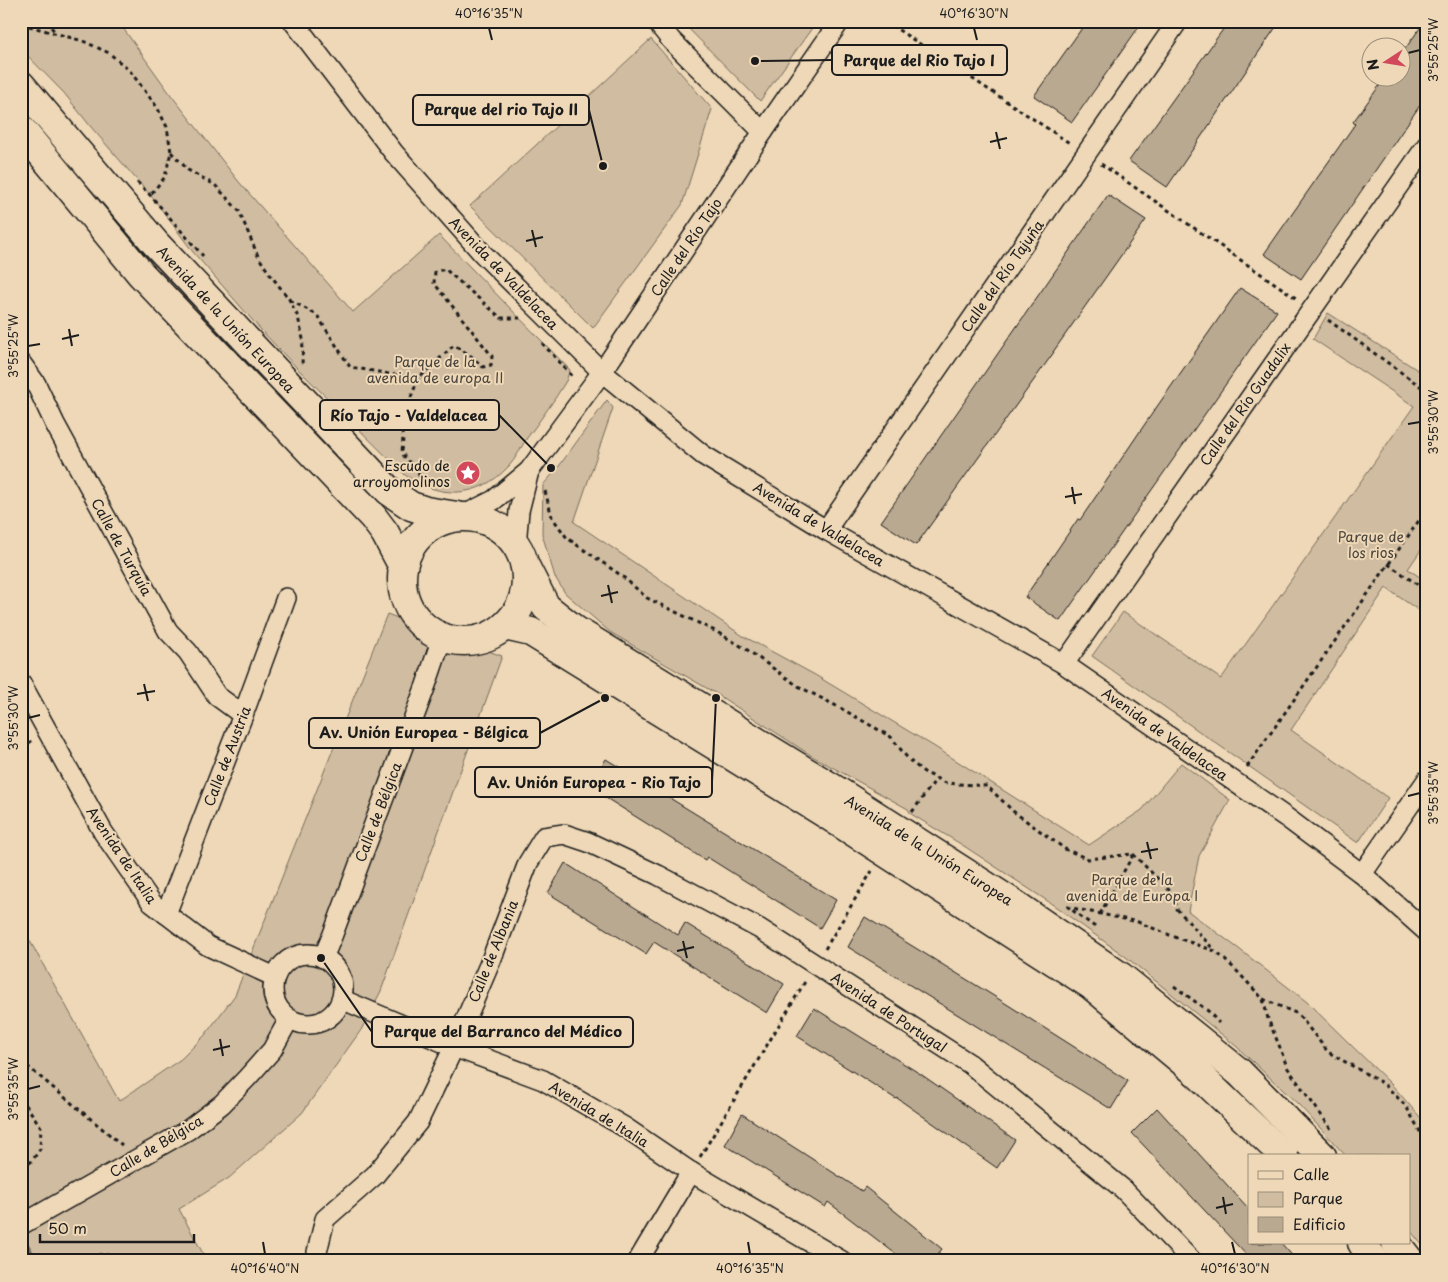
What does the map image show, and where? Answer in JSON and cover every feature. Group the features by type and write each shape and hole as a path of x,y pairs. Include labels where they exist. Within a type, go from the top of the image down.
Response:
{"main road":[{"name":"Avenida de la Unión Europea","path":"21,85 156,244 389,491 411,506 426,511 460,516"},
{"path":"21,129 141,274 374,517 402,564"},
{"path":"460,516 483,519 502,529 521,556 526,583 523,599 516,614 505,626 475,641 458,642 442,638 426,629 413,616 404,600 401,582 402,564 409,546 422,532 438,521 460,516"},
{"name":"Avenida de la Unión Europea","path":"521,556 546,606 575,630 839,792 1013,903 1120,976 1327,1144"},
{"name":"Avenida de la Unión Europea","path":"505,626 531,632 826,814 1092,985 1198,1074 1282,1154"},
{"path":"1363,1244 1375,1261"},
{"path":"1397,1244 1410,1261"}],"street":[{"name":"Avenida de Valdelacea","path":"293,21 394,153 483,254 602,372 703,455 826,530 1064,664 1287,818 1362,874 1427,932"},
{"path":"656,21 672,40 763,132"},
{"name":"Calle del Río Tajo","path":"460,516 494,500 529,471 602,372 840,21"},
{"name":"Calle del Río Tajuña","path":"826,530 1178,21"},
{"name":"Calle del Río Guadalix","path":"1064,664 1427,145"},
{"name":"Calle de Turquía","path":"21,363 36,384 168,631 188,652 217,696 243,715"},
{"name":"Calle del Río Tajo","path":"521,556 519,511 529,471"},
{"name":"Calle de Austria","path":"166,914 286,598"},
{"name":"Calle de Bélgica","path":"323,958 423,695 442,638"},
{"name":"Avenida de Italia","path":"21,682 103,832 152,903 208,946 275,977"},
{"path":"1362,874 1427,780"},
{"name":"Avenida de Portugal","path":"544,838 564,834 588,842 641,867 760,929 970,1064 1123,1189 1192,1261"},
{"name":"Calle de Albania","path":"319,1261 317,1252 325,1219 375,1175 418,1122 454,1047 492,958 528,863 544,838"},
{"path":"310,954 323,958 333,966 340,977 342,999 335,1012 321,1022 302,1024 289,1019 278,1009 273,994 275,977 282,965 291,958 310,954"},
{"name":"Avenida de Italia","path":"342,999 454,1047 543,1080 626,1128 692,1172 842,1261"},
{"name":"Calle de Bélgica","path":"21,1225 188,1130 222,1104 272,1050 289,1019"},
{"path":"638,1261 692,1172"}],"path":[{"path":"46,21 56,33"},
{"path":"885,21 1086,154 1312,309 1427,391"},
{"path":"21,27 29,26 83,41 109,53 130,71 157,107 167,127 171,152 165,177 150,195"},
{"path":"171,152 188,170 215,185 239,211 258,256 289,299 298,317 304,339 302,373"},
{"path":"411,506 421,479 402,453 403,437 400,426 418,379 454,345 471,356 483,367 491,365 492,356 434,283 434,272 445,269 501,318 519,318 525,324"},
{"path":"289,299 317,315 350,367 418,379"},
{"path":"537,337 573,377"},
{"path":"542,484 552,517 567,538 622,576 647,598 716,631 798,686 891,737 909,760 924,772 946,783 987,786 1014,812 1065,849 1088,860 1134,854"},
{"path":"1236,783 1427,509"},
{"path":"1388,564 1427,591"},
{"path":"911,814 936,778"},
{"path":"692,1172 884,851"},
{"path":"1100,914 1134,854"},
{"path":"1134,854 1173,894 1177,909 1215,951 1263,999 1298,1014 1328,1052 1384,1084 1406,1106 1427,1144"},
{"path":"1099,930 1068,907 1138,922 1215,951"},
{"path":"1169,982 1208,1011 1221,1025"},
{"path":"1263,999 1268,1019 1280,1045 1286,1067 1327,1144"},
{"path":"21,1061 138,1158"},
{"path":"21,1098 41,1127 40,1149 32,1161 21,1169"},
{"path":"75,1261 105,1254 126,1261"}],"green space":[{"name":"Parque de la avenida de europa II","path":"21,21 118,21 171,95 239,182 353,312 439,235 570,370 566,381 508,467 496,478 484,485 458,492 432,488 418,483 405,475 261,330 193,252 156,202 64,93 21,49"},
{"path":"681,21 817,21 760,101"},
{"path":"651,39 712,109 682,205 593,328 470,206"},
{"name":"Parque de los rios","path":"1328,313 1427,376 1427,541 1408,569 1427,582 1427,616 1386,588 1291,730 1388,798 1358,843 1092,656 1123,612 1221,679 1414,406 1313,339"},
{"name":"Parque de la avenida de Europa I","path":"607,400 613,408 574,522 743,636 815,675 935,747 1089,845 1142,810 1181,763 1230,800 1199,856 1188,911 1307,1002 1392,1085 1427,1125 1427,1251 1410,1230 1410,1154 1344,1154 1299,1105 1236,1046 1126,957 1049,902 964,846 911,814 908,809 812,756 715,693 610,632 565,593 555,577 542,534 543,485 557,469"},
{"path":"387,614 502,656 381,991 361,1030 302,1113 229,1178 179,1209 207,1261 21,1261 21,925 119,1101 181,1059 205,1035 235,995"}],"building":[{"path":"1087,21 1143,21 1072,122 1034,96"},
{"path":"1229,21 1280,21 1167,187 1129,161"},
{"path":"1425,21 1427,21 1427,95 1301,279 1264,254 1355,124 1353,122 1378,88 1410,88 1410,42"},
{"path":"1108,195 1146,220 916,545 881,522"},
{"path":"1240,288 1277,311 1060,621 1025,597"},
{"path":"606,759 836,900 820,928 707,857 705,860 590,788"},
{"path":"565,863 678,935 685,923 784,984 767,1013 654,942 646,954 548,893"},
{"path":"865,917 1128,1081 1111,1109 848,947"},
{"path":"814,1008 922,1075 1015,1140 997,1168 897,1098 797,1036"},
{"path":"1157,1108 1248,1208 1248,1244 1282,1244 1297,1261 1252,1261 1132,1133"},
{"path":"742,1114 862,1191 865,1187 942,1249 932,1261 905,1261 828,1202 825,1207 725,1145"}],"waterway":[{"path":"21,1236 35,1261"}],"place":[{"name":"Parque del Rio Tajo I","path":"755,61"},
{"name":"Parque del rio Tajo II","path":"603,166"},
{"name":"Río Tajo - Valdelacea","path":"551,468"},
{"name":"Escudo de arroyomolinos","path":"468,473"},
{"name":"Av. Unión Europea - Bélgica","path":"605,698"},
{"name":"Av. Unión Europea - Rio Tajo","path":"716,698"},
{"name":"Parque del Barranco del Médico","path":"321,958"}]}
